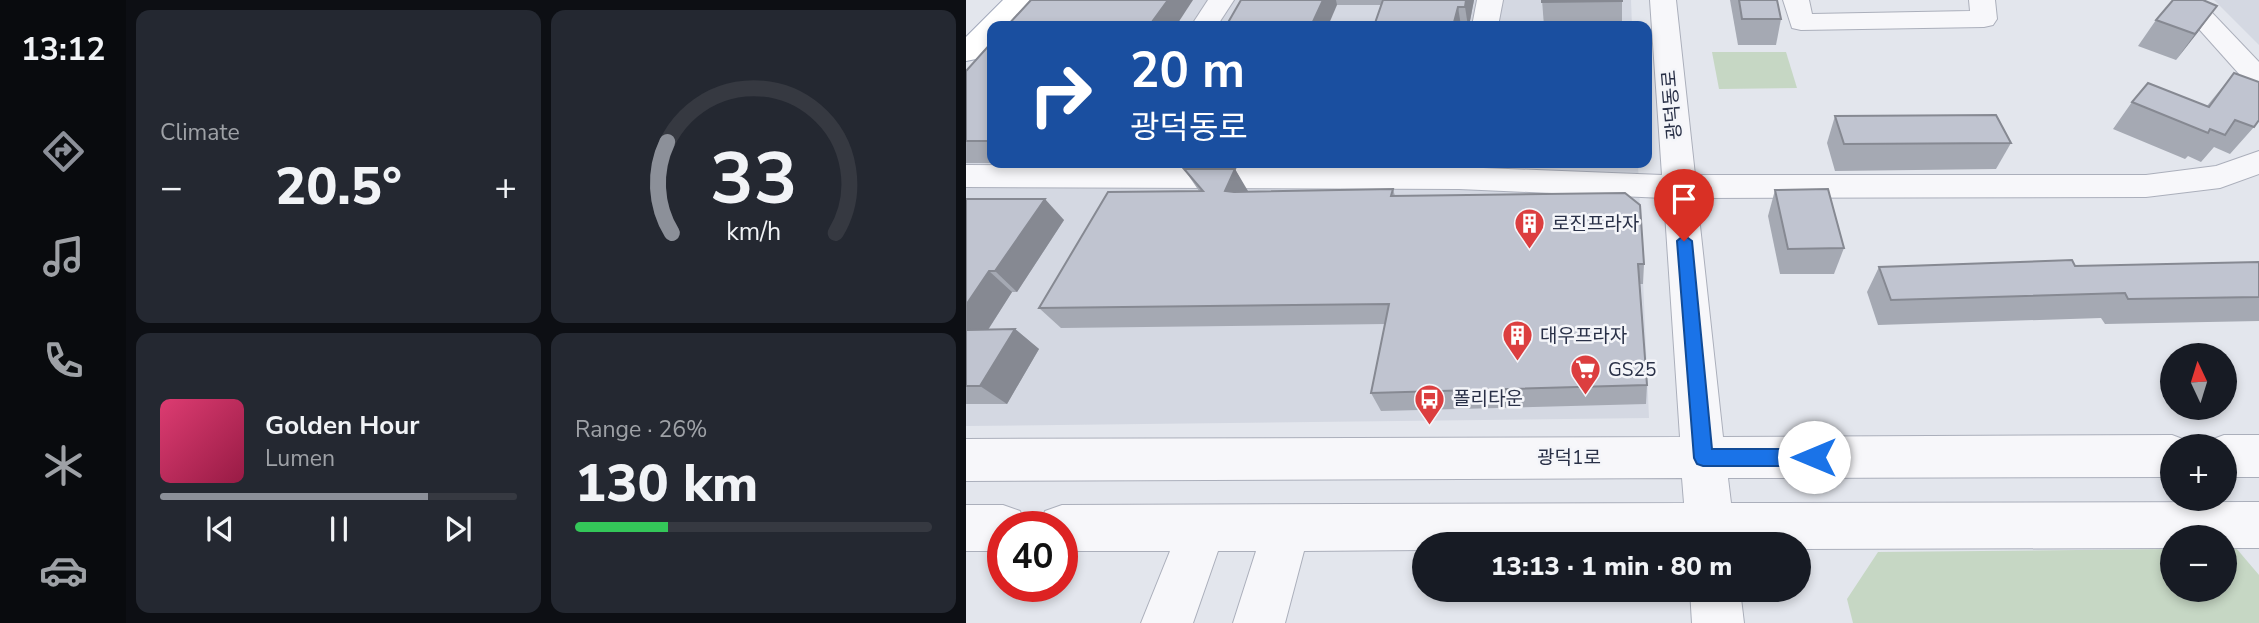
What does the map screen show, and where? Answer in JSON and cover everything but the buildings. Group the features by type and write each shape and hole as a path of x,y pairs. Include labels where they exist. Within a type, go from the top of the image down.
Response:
{"main road":[{"path":"997,21 1017,0"},
{"path":"966,53 987,31"}],"street":[{"path":"1207,21 1221,0"},
{"path":"1486,21 1490,0"},
{"name":"광덕동로","path":"1663,0 1710,532"},
{"path":"1796,0 1801,22 1984,19 1982,0"},
{"path":"2186,0 2259,79"},
{"path":"966,176 1115,170 1460,170 1679,187 2146,186 2220,177 2259,162"},
{"name":"광덕1로","path":"966,460 2160,456"},
{"path":"2237,456 2259,456"},
{"path":"1811,533 2259,525"},
{"path":"1167,623 1203,527"},
{"path":"1259,623 1287,527"},
{"path":"1078,528 1287,527 1551,532"},
{"path":"966,528 987,528"},
{"path":"1716,602 1718,623"}],"shaded area":[{"path":"1035,0 1631,0 1632,21 1015,21"},
{"path":"2214,0 2259,0 2259,45"},
{"path":"966,73 987,146 987,168 1638,168 1649,418 966,426"}],"green space":[{"path":"1712,52 1786,52 1797,88 1719,89"},
{"path":"2160,549 2160,602 2237,602 2237,549 2259,575 2259,623 1853,623 1847,599 1878,552"}],"place":[{"name":"로진프라자","path":"1529,251"},
{"name":"대우프라자","path":"1517,363"},
{"name":"GS25","path":"1585,397"},
{"name":"폴리타운","path":"1430,426"}],"route":[{"path":"1684,241 1703,458 1814,457"}]}
